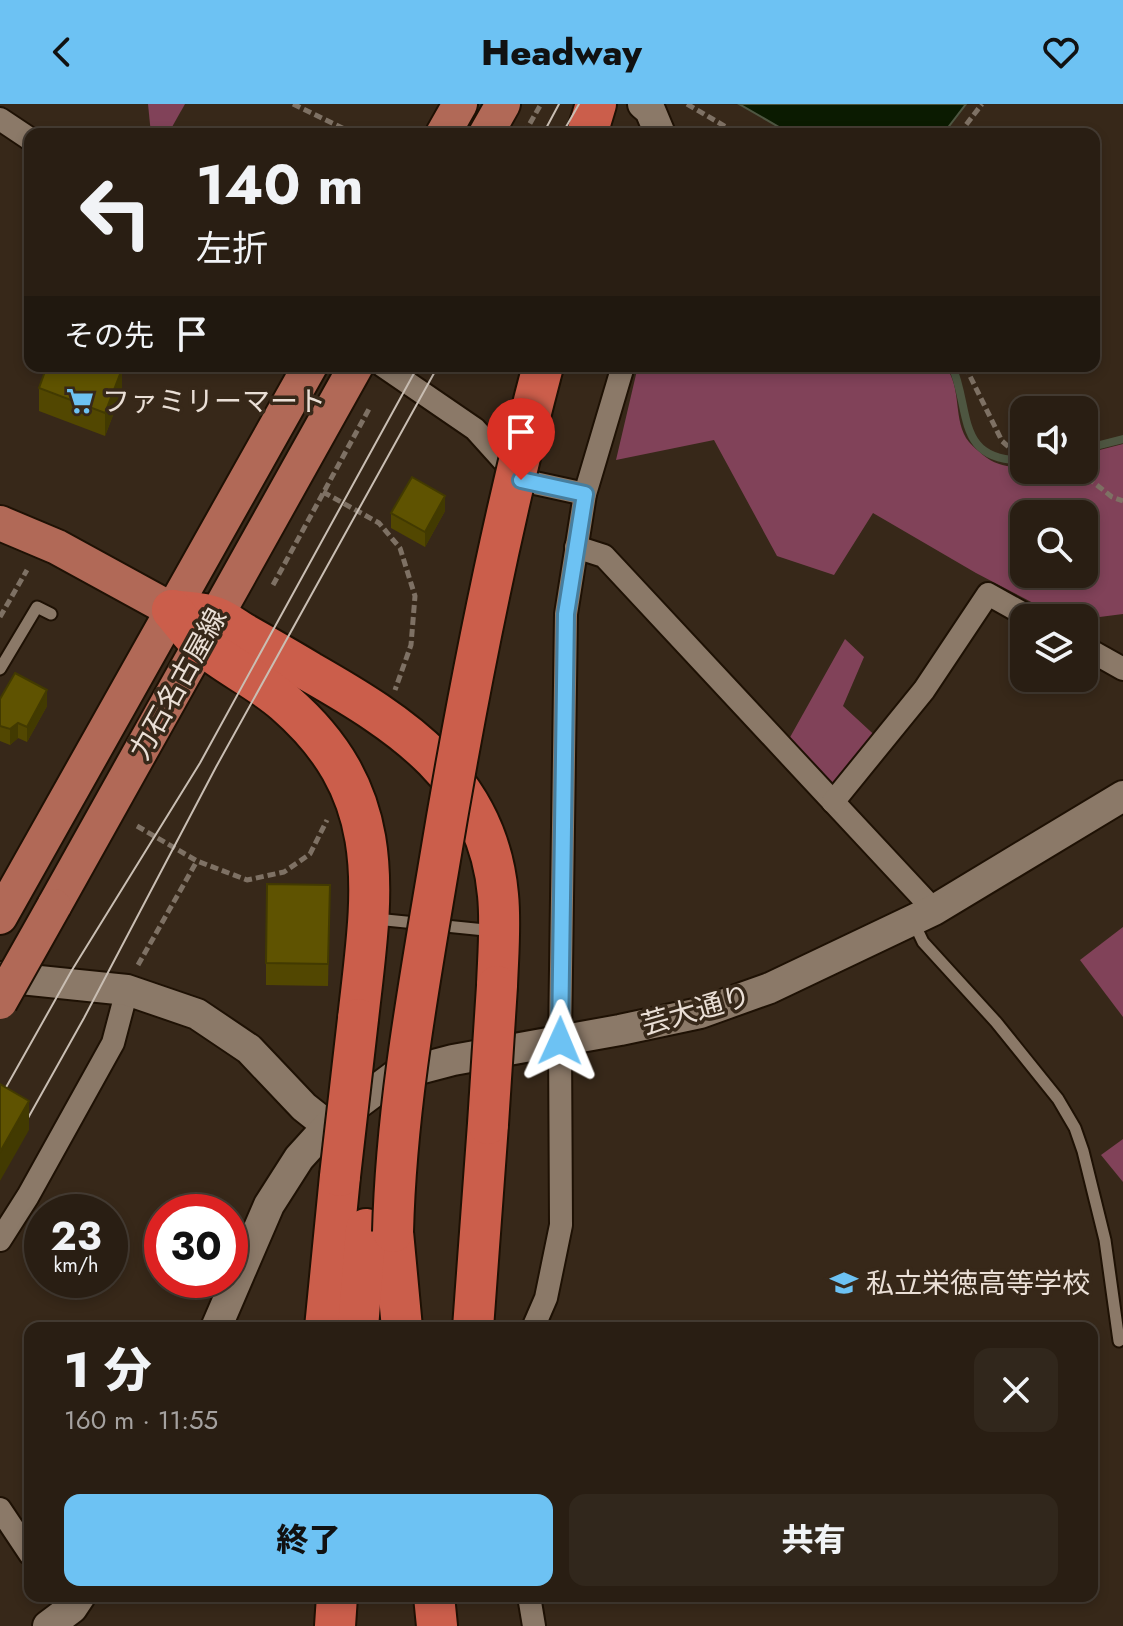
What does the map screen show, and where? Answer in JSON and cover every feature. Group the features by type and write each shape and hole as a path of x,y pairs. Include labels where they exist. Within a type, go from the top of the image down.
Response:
{"highway":[{"path":"589,128 596,104"},
{"path":"612,128 619,104"},
{"path":"401,1322 380,1230 384,1074 423,830 473,568 520,372"},
{"path":"359,1322 394,1184 406,1076 445,827 494,573 542,372"},
{"path":"172,610 208,630 361,701 423,746 468,800 486,839 498,894 499,931 473,1322"},
{"path":"208,630 308,724 330,752 348,781 369,847 369,919 326,1322"},
{"path":"325,1602 326,1626"},
{"path":"335,1626 337,1602"},
{"path":"435,1602 437,1626"},
{"path":"451,1626 453,1602"}],"main road":[{"path":"446,128 460,104"},
{"path":"489,128 503,104"},
{"name":"力石名古屋線","path":"0,917 307,372"},
{"name":"力石名古屋線","path":"0,1002 353,372"},
{"name":"力石名古屋線","path":"0,523 57,547 172,610"}],"street":[{"path":"643,104 650,110 658,128"},
{"path":"0,120 24,135"},
{"path":"392,372 475,429 521,480 585,494"},
{"path":"536,1322 546,1298 561,1225 560,1041 566,614 585,494 621,372"},
{"path":"576,547 604,556 833,802 924,916"},
{"path":"833,802 924,690 988,594 1010,606"},
{"path":"1098,655 1123,669"},
{"name":"芸大通り","path":"219,1322 269,1205 299,1158 328,1126 396,1075 453,1060 700,1013 770,988 924,916 1123,796"},
{"path":"0,977 130,983 197,1014 249,1049 304,1107 328,1126"},
{"path":"0,1240 113,1043 130,983"},
{"path":"0,1509 24,1545"},
{"path":"530,1602 534,1626"}],"lane":[{"path":"0,669 37,607 51,614"},
{"path":"924,916 923,942 996,1022 1058,1099 1075,1128 1105,1240 1119,1341"},
{"path":"369,919 499,931"}],"path":[{"path":"293,104 343,128"},
{"path":"527,128 541,104"},
{"path":"687,104 728,128"},
{"path":"964,128 982,104"},
{"path":"273,585 384,372"},
{"path":"968,372 1002,441 1010,448"},
{"path":"1096,484 1112,497 1123,501"},
{"path":"323,492 379,523 400,548 415,596 411,645 394,693"},
{"path":"0,617 27,570"},
{"path":"137,826 197,861 247,880 284,872 310,854 332,812"},
{"path":"130,983 197,861"}],"shaded area":[{"path":"148,104 185,104 171,128 150,128"},
{"path":"739,104 966,104 948,128 781,128"},
{"path":"637,372 949,372 964,434 988,458 1010,466 1010,484 1098,484 1098,450 1123,444 1123,614 1098,617 1098,604 1035,604 873,513 834,575 777,556 714,440 616,460"},
{"path":"845,639 864,657 843,706 882,742 833,802 784,748"},
{"path":"1123,927 1123,1017 1080,960"},
{"path":"1123,1139 1123,1182 1101,1155"}],"building":[{"path":"45,372 121,372 105,413 39,388"},
{"path":"412,477 445,496 425,532 391,513"},
{"path":"15,673 47,690 27,727 18,723 10,729 0,726 0,699"},
{"path":"267,884 330,885 328,964 266,963"},
{"path":"0,1084 29,1101 0,1152"}],"waterway":[{"path":"954,372 969,430 976,442 986,452 1010,459"},
{"path":"1098,445 1123,439"}],"tram line":[{"path":"546,128 559,104"},
{"path":"565,128 579,104"},
{"path":"0,1098 72,970 200,763 415,372"},
{"path":"0,1168 84,1018 216,767 435,372"}],"place":[{"name":"ファミリーマート","path":"80,401"},
{"name":"私立栄徳高等学校","path":"844,1283"}],"route":[{"path":"521,480 585,494 566,614 560,1041"}]}
